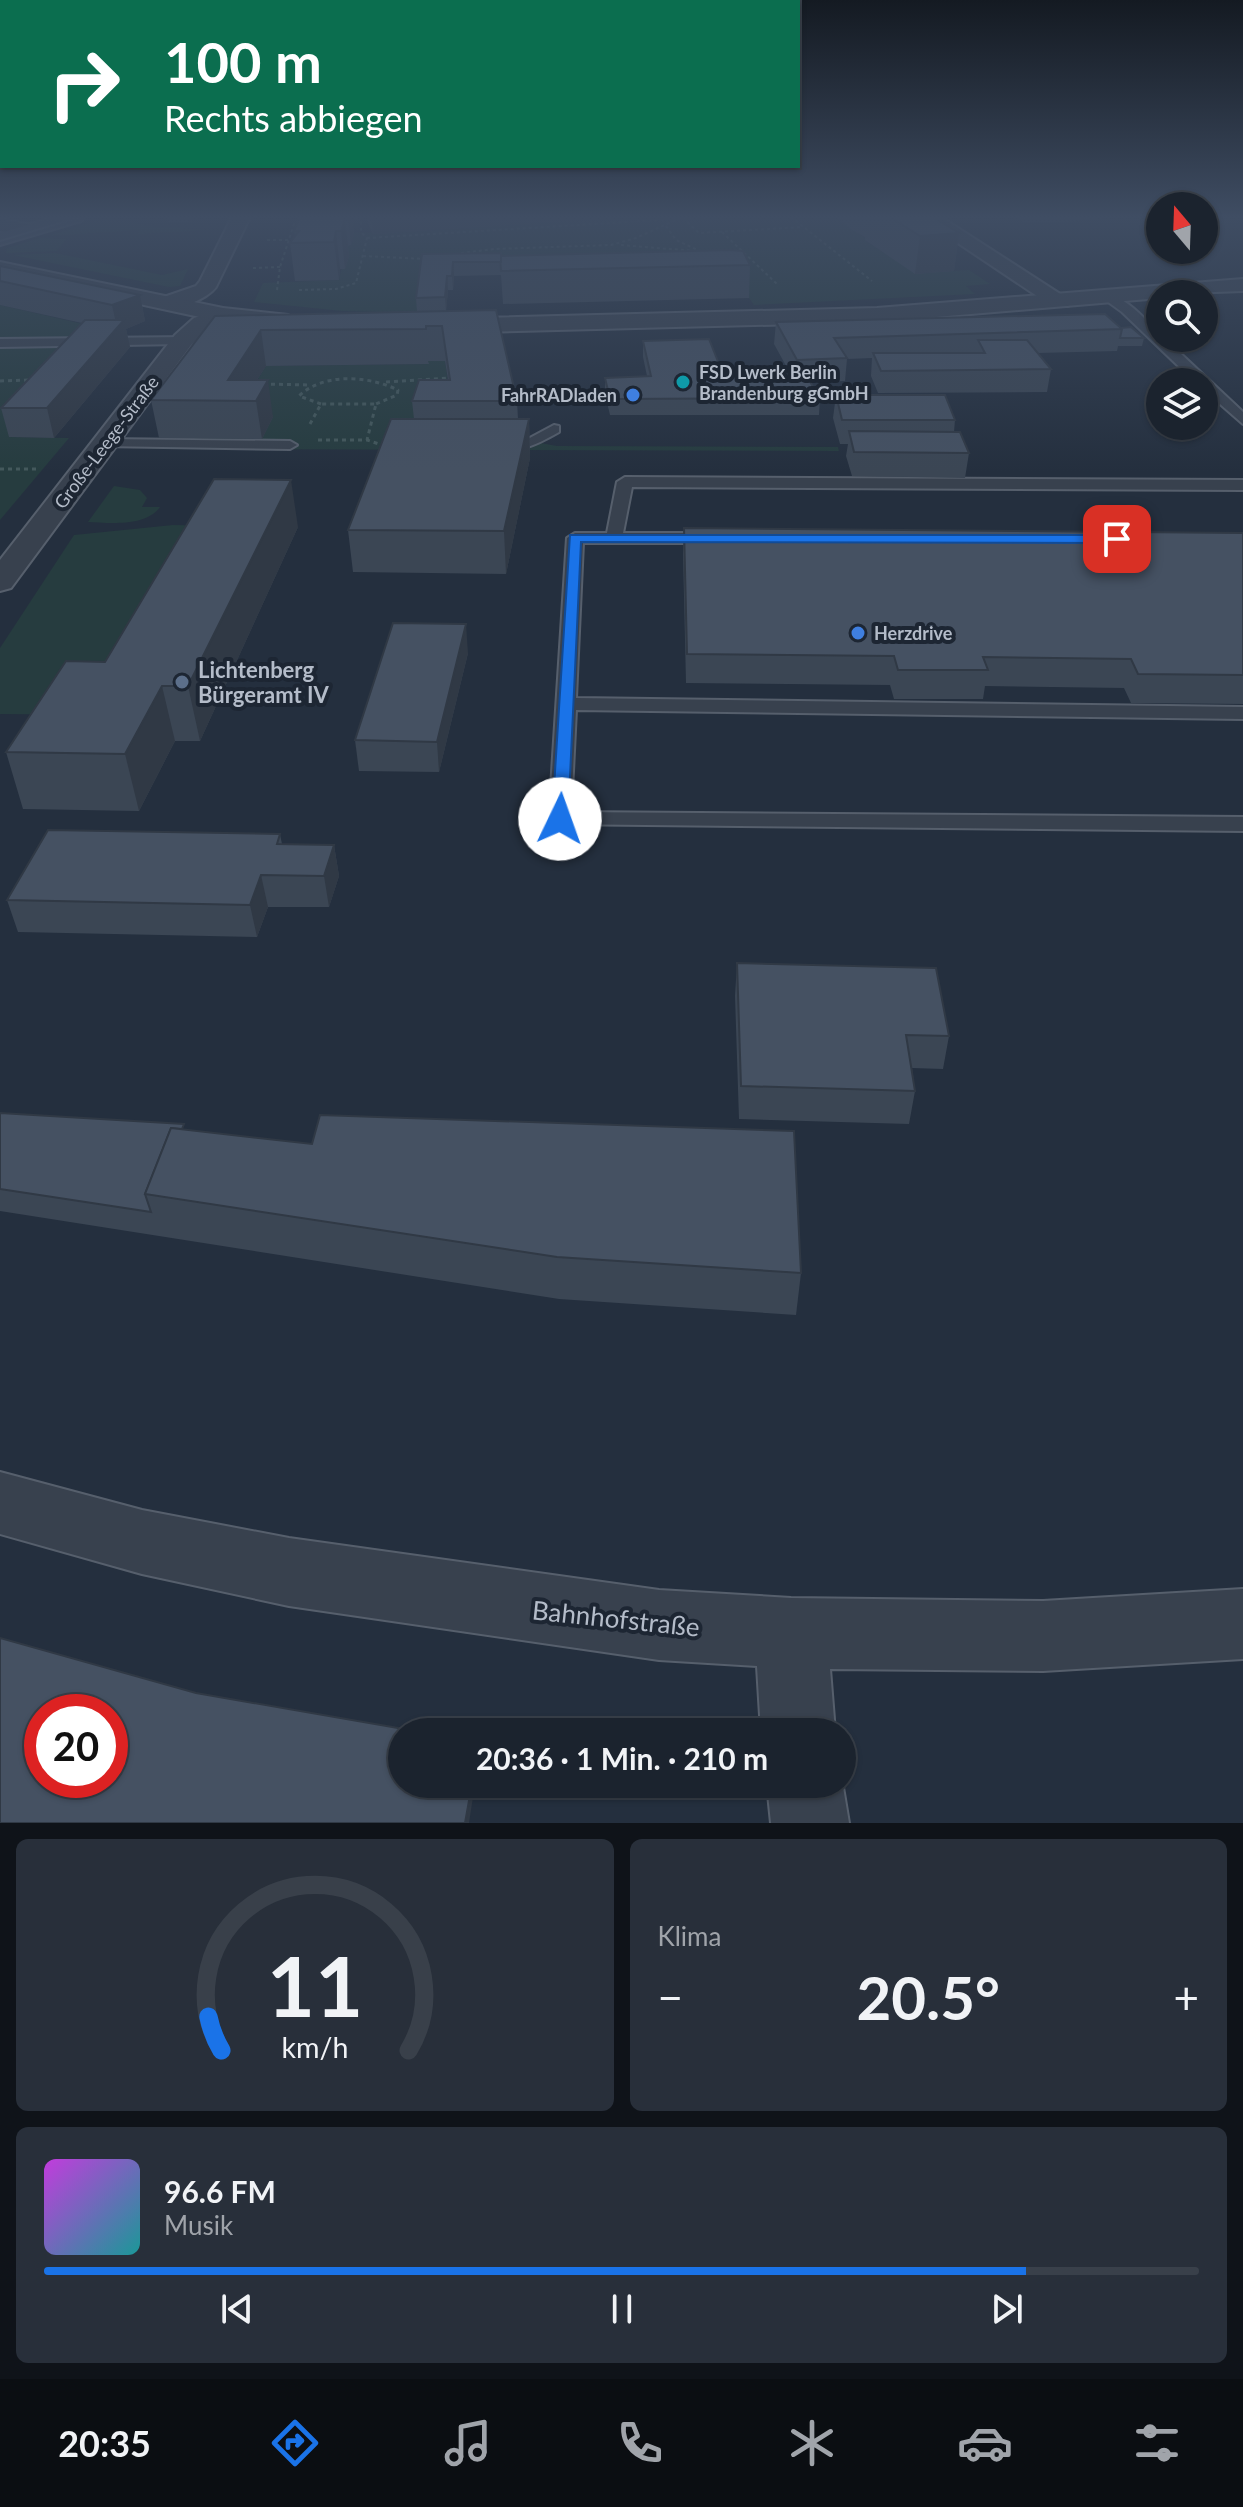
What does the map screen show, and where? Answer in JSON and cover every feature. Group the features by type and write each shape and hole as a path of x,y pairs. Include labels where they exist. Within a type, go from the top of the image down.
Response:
{"street":[{"path":"165,302 223,315 313,324"},
{"path":"411,326 877,315 1046,302"},
{"name":"Große-Leege-Straße","path":"0,581 183,340 202,323 223,315"},
{"name":"Bahnhofstraße","path":"0,1503 142,1542 289,1572 659,1625 791,1633 1043,1636 1243,1624"},
{"path":"791,1633 797,1718"},
{"path":"807,1798 810,1823"}],"lane":[{"path":"1116,302 1189,368"},
{"path":"0,343 183,340"},
{"path":"1218,396 1243,420"},
{"path":"485,444 529,444 554,429"},
{"path":"106,443 296,442"},
{"path":"614,538 625,482 1243,485"},
{"path":"622,495 1243,499"},
{"path":"740,538 575,538 560,819 1243,824"},
{"path":"566,704 1243,713"}],"path":[{"path":"256,384 314,385 354,380 381,382 448,378"},
{"path":"0,381 36,380"},
{"path":"314,385 307,387 299,396 321,404 376,404 397,395 398,390 381,382"},
{"path":"296,442 321,404"},
{"path":"367,440 376,404"},
{"path":"296,442 367,440 382,445"},
{"path":"0,469 50,470"}],"green space":[{"path":"255,302 419,302 417,313 342,311"},
{"path":"752,302 813,302 754,305"},
{"path":"0,305 118,332 130,347 91,347 11,437 69,438 0,520"},
{"path":"428,361 445,361 453,417 519,439 557,446 838,447 839,451 152,449 159,438 262,438 273,417 234,417 266,366 428,364"},
{"path":"114,486 140,490 147,498 142,507 160,507 137,521 88,522"},
{"path":"173,525 222,526 118,715 0,714 0,648 74,535"}],"building":[{"path":"496,310 517,401 412,401 419,380 450,380 442,326 426,326 426,329 261,330 228,380 268,380 256,401 151,400 215,316"},
{"path":"1105,314 1122,329 834,338 847,358 797,360 776,322"},
{"path":"85,320 124,320 47,408 1,408"},
{"path":"1131,327 1144,338 1120,338 1121,328"},
{"path":"709,339 723,374 804,372 820,398 610,399 605,378 651,376 643,341"},
{"path":"978,340 1027,340 1051,369 881,371 873,353 985,353"},
{"path":"836,395 945,395 955,420 842,420"},
{"path":"391,419 529,419 504,531 348,530"},
{"path":"849,431 960,432 969,453 854,452"},
{"path":"214,479 291,480 188,686 162,686 125,754 6,752 66,661 105,662"},
{"path":"684,528 1243,533 1243,675 1138,674 1131,659 983,657 988,670 898,670 894,656 687,654"},
{"path":"393,623 466,624 437,742 355,740"},
{"path":"48,830 280,834 277,844 334,845 324,876 261,875 250,905 7,900"},
{"path":"737,963 936,968 949,1036 906,1035 915,1091 741,1086"},
{"path":"0,1113 184,1124 182,1129 171,1128 145,1194 151,1212 0,1189"},
{"path":"320,1115 794,1131 801,1273 557,1257 145,1194 171,1128 312,1144"},
{"path":"0,1638 196,1693 388,1726 388,1798 469,1798 465,1823 0,1823"}],"place":[{"name":"FSD Lwerk Berlin Brandenburg gGmbH","path":"683,382"},
{"name":"FahrRADladen","path":"633,395"},
{"name":"Herzdrive","path":"858,633"},
{"name":"Lichtenberg Bürgeramt IV","path":"182,682"}],"route":[{"path":"560,819 575,538 1117,539"}]}
